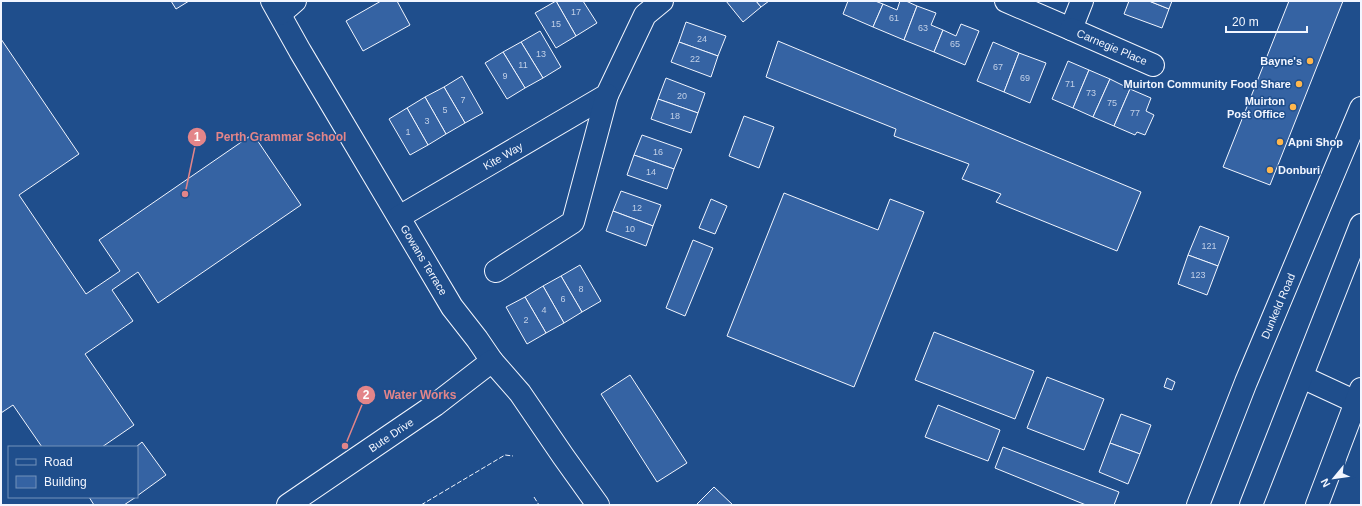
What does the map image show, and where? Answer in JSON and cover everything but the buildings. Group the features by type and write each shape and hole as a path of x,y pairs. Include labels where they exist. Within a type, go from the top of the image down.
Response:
{"street":[{"path":"496,271 573,222 607,95 645,15 662,1"},
{"name":"Carnegie Place","path":"1006,1 1153,65"},
{"name":"Carnegie Place","path":"1071,29 1082,1"},
{"name":"Gowans Terrace","path":"282,5 300,51 452,307 477,338 492,361 520,393 562,456 598,505"},
{"name":"Kite Way","path":"399,217 607,95"},
{"name":"Dunkeld Road","path":"1198,505 1246,382 1361,108"},
{"path":"1251,505 1361,225"},
{"name":"Bute Drive","path":"288,505 435,405 492,361"},
{"path":"1302,377 1359,395 1317,505"}],"fence":[{"path":"421,505 505,455 513,456"},
{"path":"534,497 539,505"}],"place":[{"name":"Bayne's","path":"1310,61"},
{"name":"Muirton Community Food Share","path":"1299,84"},
{"name":"Muirton Post Office","path":"1293,107"},
{"name":"Apni Shop","path":"1280,142"},
{"name":"Donburi","path":"1270,170"},
{"name":"Perth Grammar School","path":"185,194"},
{"name":"Water Works","path":"345,446"}]}
